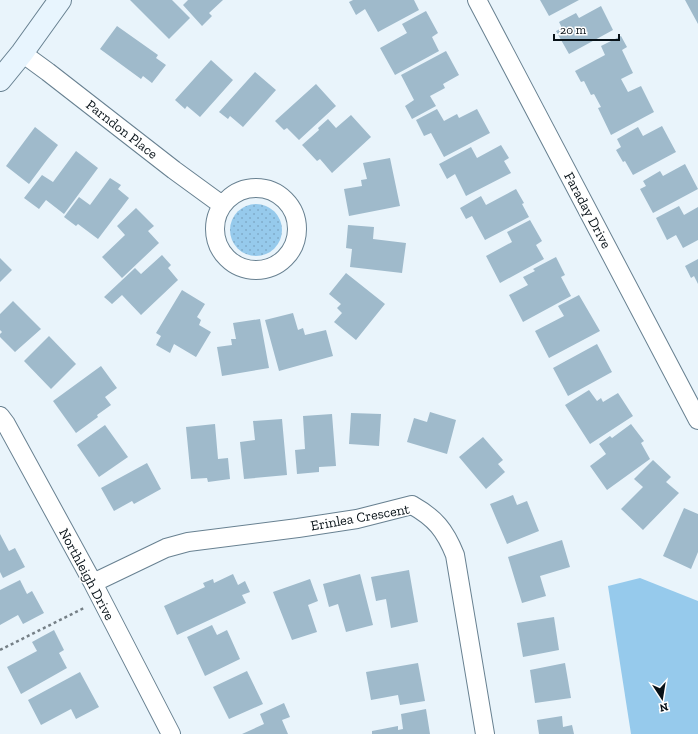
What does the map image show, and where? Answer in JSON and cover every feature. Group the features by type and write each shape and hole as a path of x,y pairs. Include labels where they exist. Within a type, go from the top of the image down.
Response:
{"street":[{"path":"0,80 22,54 60,0"},
{"name":"Faraday Drive","path":"477,0 698,420"},
{"name":"Parndon Place","path":"22,54 48,72 174,170 222,205"},
{"path":"258,188 271,190 283,197 292,208 297,220 298,234 294,247 286,258 275,266 262,270 248,270 236,265 225,256 218,245 215,231 216,218 222,205 232,196 244,190 258,188"},
{"name":"Northleigh Drive","path":"0,416 6,424 93,583 171,734"},
{"name":"Erinlea Crescent","path":"93,583 166,548 188,542 350,520 412,505 427,514 440,525 449,540 455,555 485,734"}],"path":[{"path":"0,650 101,600"}],"shaded area":[{"path":"251,204 261,204 275,211 282,225 282,235 275,249 261,256 251,256 241,252 234,245 230,235 230,225 234,215 241,208"},
{"path":"640,578 698,601 698,734 631,734 608,586"}],"building":[{"path":"130,0 172,0 190,18 169,39"},
{"path":"188,0 223,0 209,13 212,16 202,26 183,5"},
{"path":"353,0 414,0 419,10 378,32 365,9 356,15 349,2"},
{"path":"540,0 579,0 549,16"},
{"path":"685,0 698,0 698,24"},
{"path":"601,6 613,30 569,54 556,31 562,28 559,22 576,13 579,18"},
{"path":"426,11 438,33 432,37 439,51 395,75 380,48 407,33 402,24"},
{"path":"117,26 158,55 156,58 166,65 152,83 143,76 141,79 100,49"},
{"path":"621,36 627,47 622,50 633,73 621,79 628,92 641,86 654,112 611,135 598,108 601,107 594,94 591,95 584,81 581,82 575,71 605,55 601,46"},
{"path":"446,51 459,75 443,84 445,88 430,96 436,106 412,119 405,106 414,100 401,75"},
{"path":"211,60 233,80 200,117 187,106 185,109 175,100"},
{"path":"255,72 276,90 243,127 230,116 228,119 219,112"},
{"path":"316,84 336,106 299,140 287,128 284,130 275,121"},
{"path":"437,109 444,121 457,114 459,118 477,109 490,133 444,157 431,133 424,136 416,120"},
{"path":"351,115 371,137 332,173 320,159 317,161 302,145 319,130 318,128 328,119 336,128"},
{"path":"662,126 676,152 633,175 625,161 623,162 616,150 621,147 617,139 638,127 643,136"},
{"path":"35,127 58,145 29,184 6,166"},
{"path":"501,145 509,158 504,161 511,173 466,196 455,174 447,179 439,164 471,147 477,158"},
{"path":"76,151 98,168 64,214 46,200 39,209 24,198 42,175 53,182"},
{"path":"390,158 400,206 349,216 344,189 362,186 361,180 367,179 363,163"},
{"path":"685,164 698,189 653,213 640,189 646,186 643,181 660,171 663,176"},
{"path":"110,178 121,185 118,189 129,198 98,239 78,224 76,226 64,217 79,197 90,205"},
{"path":"516,189 524,203 522,204 529,217 485,240 472,216 466,219 460,208 481,196 486,205"},
{"path":"679,206 684,215 698,207 698,240 683,248 676,235 667,240 656,218"},
{"path":"136,208 154,226 148,231 159,243 122,278 102,257 125,235 117,226"},
{"path":"530,220 542,241 536,245 544,259 500,283 486,256 512,242 507,232"},
{"path":"348,225 374,227 373,239 406,243 402,273 350,267 352,249 346,248"},
{"path":"162,255 171,265 168,268 178,280 141,315 122,295 112,304 104,297 135,268 141,274"},
{"path":"556,257 565,275 561,277 571,296 523,322 509,295 528,285 523,277 535,271 533,269"},
{"path":"0,258 12,270 0,282"},
{"path":"698,259 698,284 694,276 691,278 685,266"},
{"path":"346,273 385,304 356,340 334,322 342,313 337,308 341,304 329,294"},
{"path":"182,290 205,304 197,317 201,320 199,325 211,332 196,357 174,344 170,353 156,345 161,336 156,333"},
{"path":"579,295 600,331 549,358 535,331 564,316 558,306"},
{"path":"13,301 41,329 15,352 0,337 2,332 0,330 0,314"},
{"path":"293,313 298,330 303,328 305,335 326,330 333,356 279,371 265,320"},
{"path":"260,319 269,368 222,376 217,347 232,345 231,339 236,339 233,323"},
{"path":"49,336 76,364 51,389 24,361"},
{"path":"597,344 612,372 568,396 553,368"},
{"path":"101,366 117,388 105,397 111,405 97,415 98,417 76,433 53,401"},
{"path":"589,390 597,401 601,398 603,402 618,393 633,416 590,444 565,405"},
{"path":"430,412 456,420 447,454 407,442 414,418 427,422"},
{"path":"351,413 381,414 379,446 349,444"},
{"path":"332,414 336,466 319,467 319,472 297,474 295,450 305,449 303,416"},
{"path":"282,419 287,475 244,479 240,442 255,440 253,421"},
{"path":"215,424 218,459 228,458 230,479 208,482 207,478 191,479 186,427"},
{"path":"631,424 644,441 641,443 650,459 607,490 590,466 606,454 599,444 610,436 612,438"},
{"path":"105,425 128,457 99,477 77,445"},
{"path":"483,437 503,460 498,464 505,472 486,489 459,457"},
{"path":"653,460 671,477 666,482 679,493 643,530 621,509 643,487 634,479"},
{"path":"147,463 161,489 134,504 132,501 114,511 101,488"},
{"path":"513,495 517,505 527,501 539,531 507,544 490,504"},
{"path":"684,508 698,514 698,552 691,569 663,556"},
{"path":"0,534 9,551 15,548 25,567 3,578 0,572"},
{"path":"562,540 570,567 540,576 546,596 522,603 508,557"},
{"path":"409,570 418,622 391,628 386,599 376,601 371,577"},
{"path":"233,574 238,585 245,581 250,592 242,595 246,603 177,635 164,606 205,587 203,583 213,579 214,583"},
{"path":"360,574 373,625 346,632 338,604 329,607 323,584"},
{"path":"310,579 318,601 308,605 317,632 292,640 273,592"},
{"path":"20,580 27,594 32,591 44,613 23,624 18,615 0,625 0,590"},
{"path":"554,617 559,650 523,657 517,623"},
{"path":"212,625 217,635 227,630 240,659 205,676 187,637"},
{"path":"54,630 64,650 59,653 67,668 21,694 7,667 37,651 32,642"},
{"path":"418,663 425,701 400,705 398,695 371,700 366,672"},
{"path":"565,663 571,698 535,703 530,670"},
{"path":"247,671 263,704 229,719 213,687"},
{"path":"80,672 99,707 76,719 71,709 41,725 28,700"},
{"path":"284,703 290,717 282,720 288,734 242,734 264,724 260,714"},
{"path":"426,709 430,734 372,734 372,731 398,726 398,730 403,729 401,714"},
{"path":"562,716 563,727 572,725 574,734 539,734 537,720"}]}
